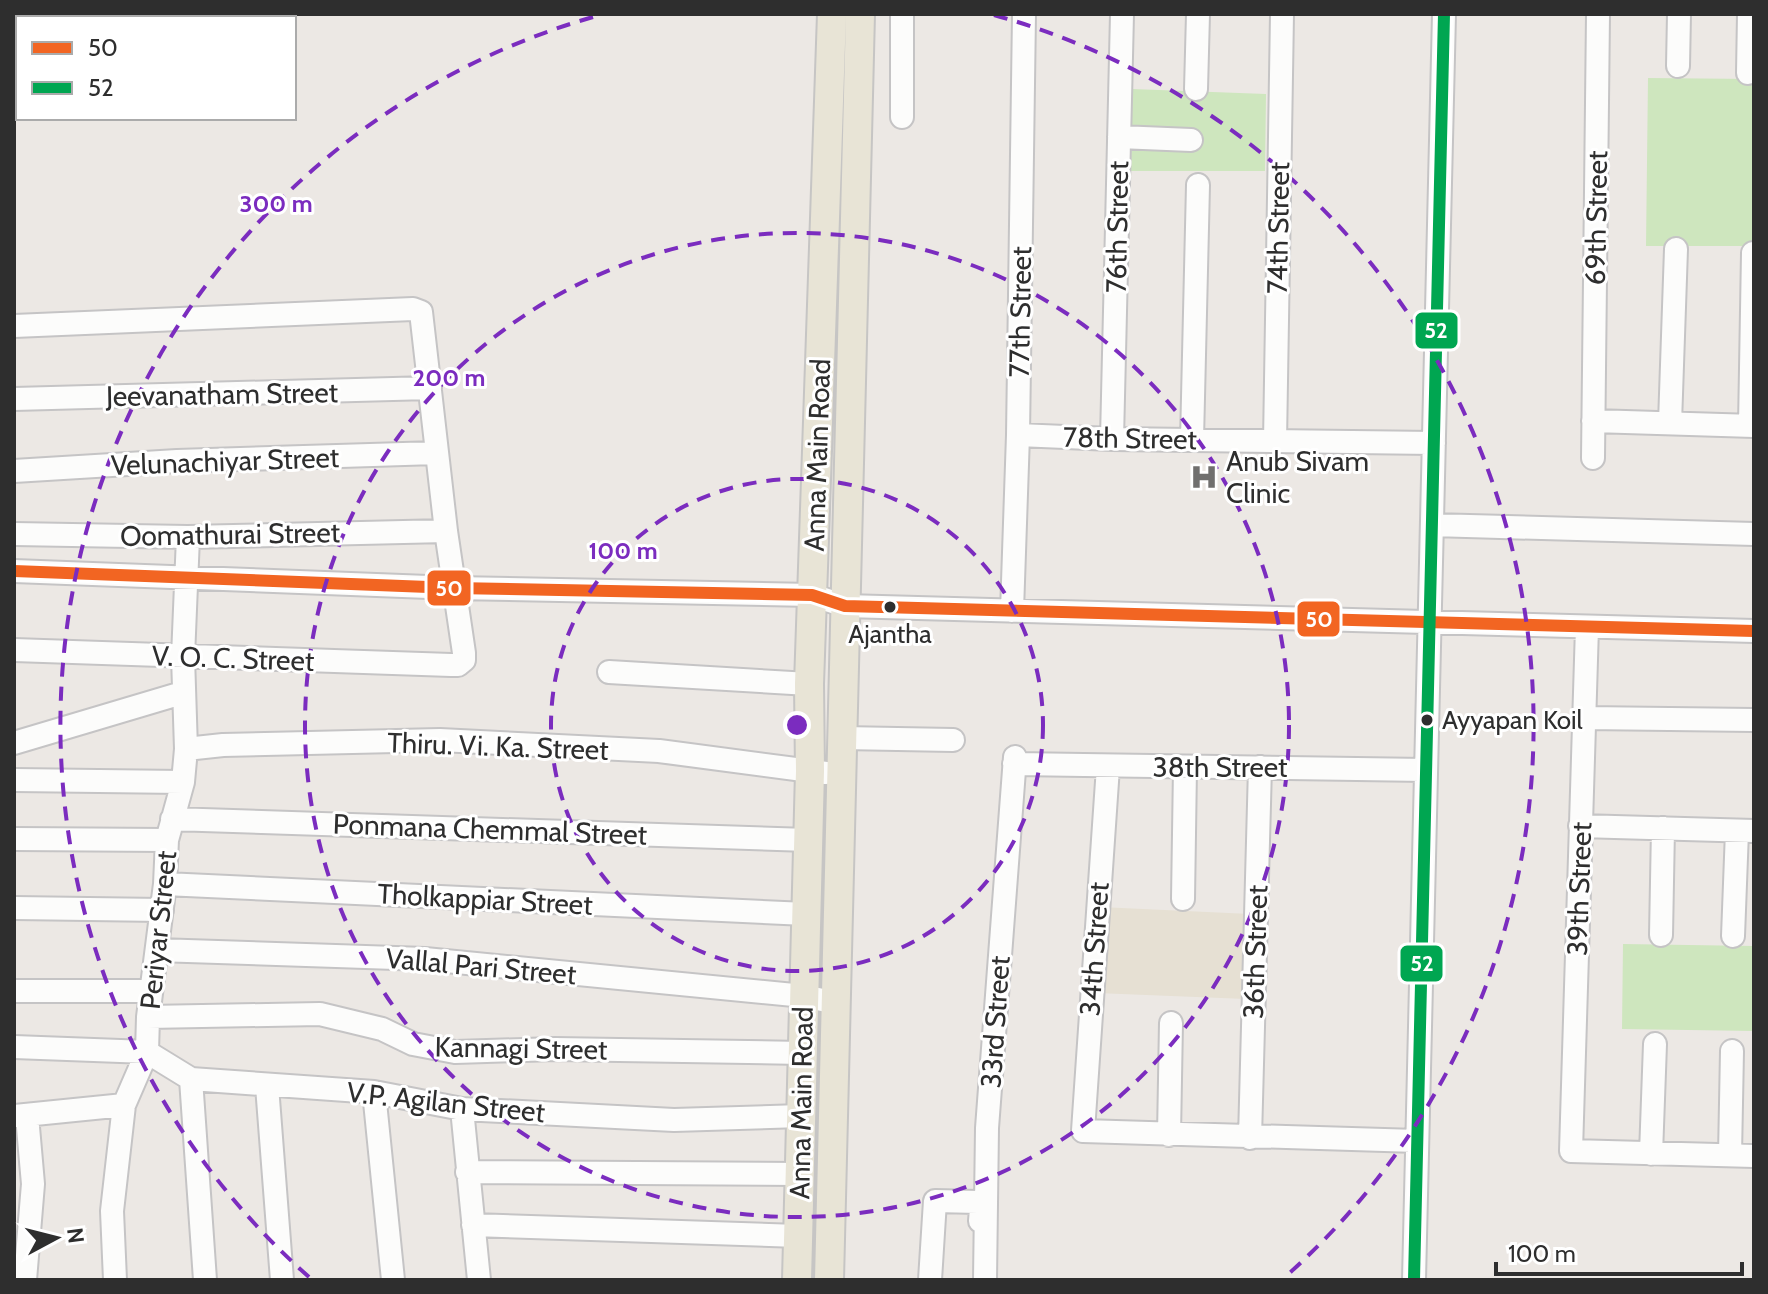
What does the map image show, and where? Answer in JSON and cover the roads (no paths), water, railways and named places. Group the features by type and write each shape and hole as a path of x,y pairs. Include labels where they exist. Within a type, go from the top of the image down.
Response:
{"main road":[{"name":"Anna Main Road","path":"797,1280 810,771 809,684 832,14"},
{"name":"Anna Main Road","path":"829,1280 860,14"}],"street":[{"path":"902,14 902,117"},
{"name":"77th Street","path":"1012,611 1018,435 1024,14"},
{"name":"76th Street","path":"1112,439 1122,14"},
{"path":"1196,89 1198,14"},
{"name":"74th Street","path":"1275,442 1282,14"},
{"path":"1414,1280 1444,14"},
{"name":"69th Street","path":"1593,458 1598,14"},
{"path":"1678,66 1679,14"},
{"path":"1748,73 1749,14"},
{"path":"1119,137 1191,140"},
{"path":"1192,440 1198,185"},
{"path":"1670,423 1676,249"},
{"path":"1593,421 1752,426 1753,253"},
{"path":"14,326 413,309 421,312 454,588"},
{"name":"Jeevanatham Street","path":"14,399 430,388"},
{"name":"78th Street","path":"1018,435 1434,443"},
{"name":"Velunachiyar Street","path":"14,471 177,461 436,453"},
{"path":"1432,525 1754,534"},
{"name":"Oomathurai Street","path":"14,534 188,537 446,531"},
{"name":"Periyar Street","path":"115,1280 112,1211 124,1105 147,1052 148,1017 169,830 183,782 186,749 182,693 188,537"},
{"path":"14,571 454,588 812,595 845,606 1754,631"},
{"name":"V. O. C. Street","path":"14,650 458,665 464,660 464,653 454,588"},
{"name":"39th Street","path":"1587,627 1571,1151 1651,1154"},
{"path":"609,672 809,684"},
{"path":"14,743 182,693"},
{"path":"1585,718 1754,720"},
{"path":"842,738 953,740"},
{"name":"Thiru. Vi. Ka. Street","path":"186,749 223,745 440,740 659,751 841,775"},
{"name":"38th Street","path":"1015,761 1108,767 1426,770"},
{"name":"33rd Street","path":"985,1280 987,1128 1015,761"},
{"name":"34th Street","path":"1108,767 1083,1131 1169,1135"},
{"name":"36th Street","path":"1250,1138 1260,767"},
{"path":"1183,899 1185,768"},
{"path":"14,780 183,782"},
{"path":"1580,826 1746,831 1733,936"},
{"path":"1661,935 1663,828"},
{"name":"Ponmana Chemmal Street","path":"14,839 169,830 808,840"},
{"name":"Tholkappiar Street","path":"165,884 806,914"},
{"path":"14,908 162,910"},
{"name":"Vallal Pari Street","path":"157,950 425,959 804,996 836,1003"},
{"path":"14,991 151,991"},
{"name":"Kannagi Street","path":"148,1017 320,1014 382,1029 413,1044 455,1052 555,1049 803,1053"},
{"path":"1171,1023 1169,1135 1417,1141"},
{"path":"1655,1044 1651,1154 1754,1156"},
{"path":"14,1047 147,1052"},
{"path":"1730,1155 1732,1051"},
{"name":"V.P. Agilan Street","path":"147,1052 191,1079 374,1092 462,1109 674,1120 801,1116"},
{"path":"191,1079 205,1280"},
{"path":"267,1086 282,1280"},
{"path":"374,1092 393,1280"},
{"path":"22,1267 24,1184 21,1116 124,1105"},
{"path":"462,1109 479,1280"},
{"path":"467,1172 800,1174"},
{"path":"930,1280 933,1207 938,1201 975,1201 981,1205 975,1280"},
{"path":"473,1225 798,1236"}],"place":[{"name":"Anub Sivam Clinic","path":"1204,477"},
{"name":"Ajantha","path":"890,607"},
{"name":"Ayyapan Koil","path":"1427,720"}]}
